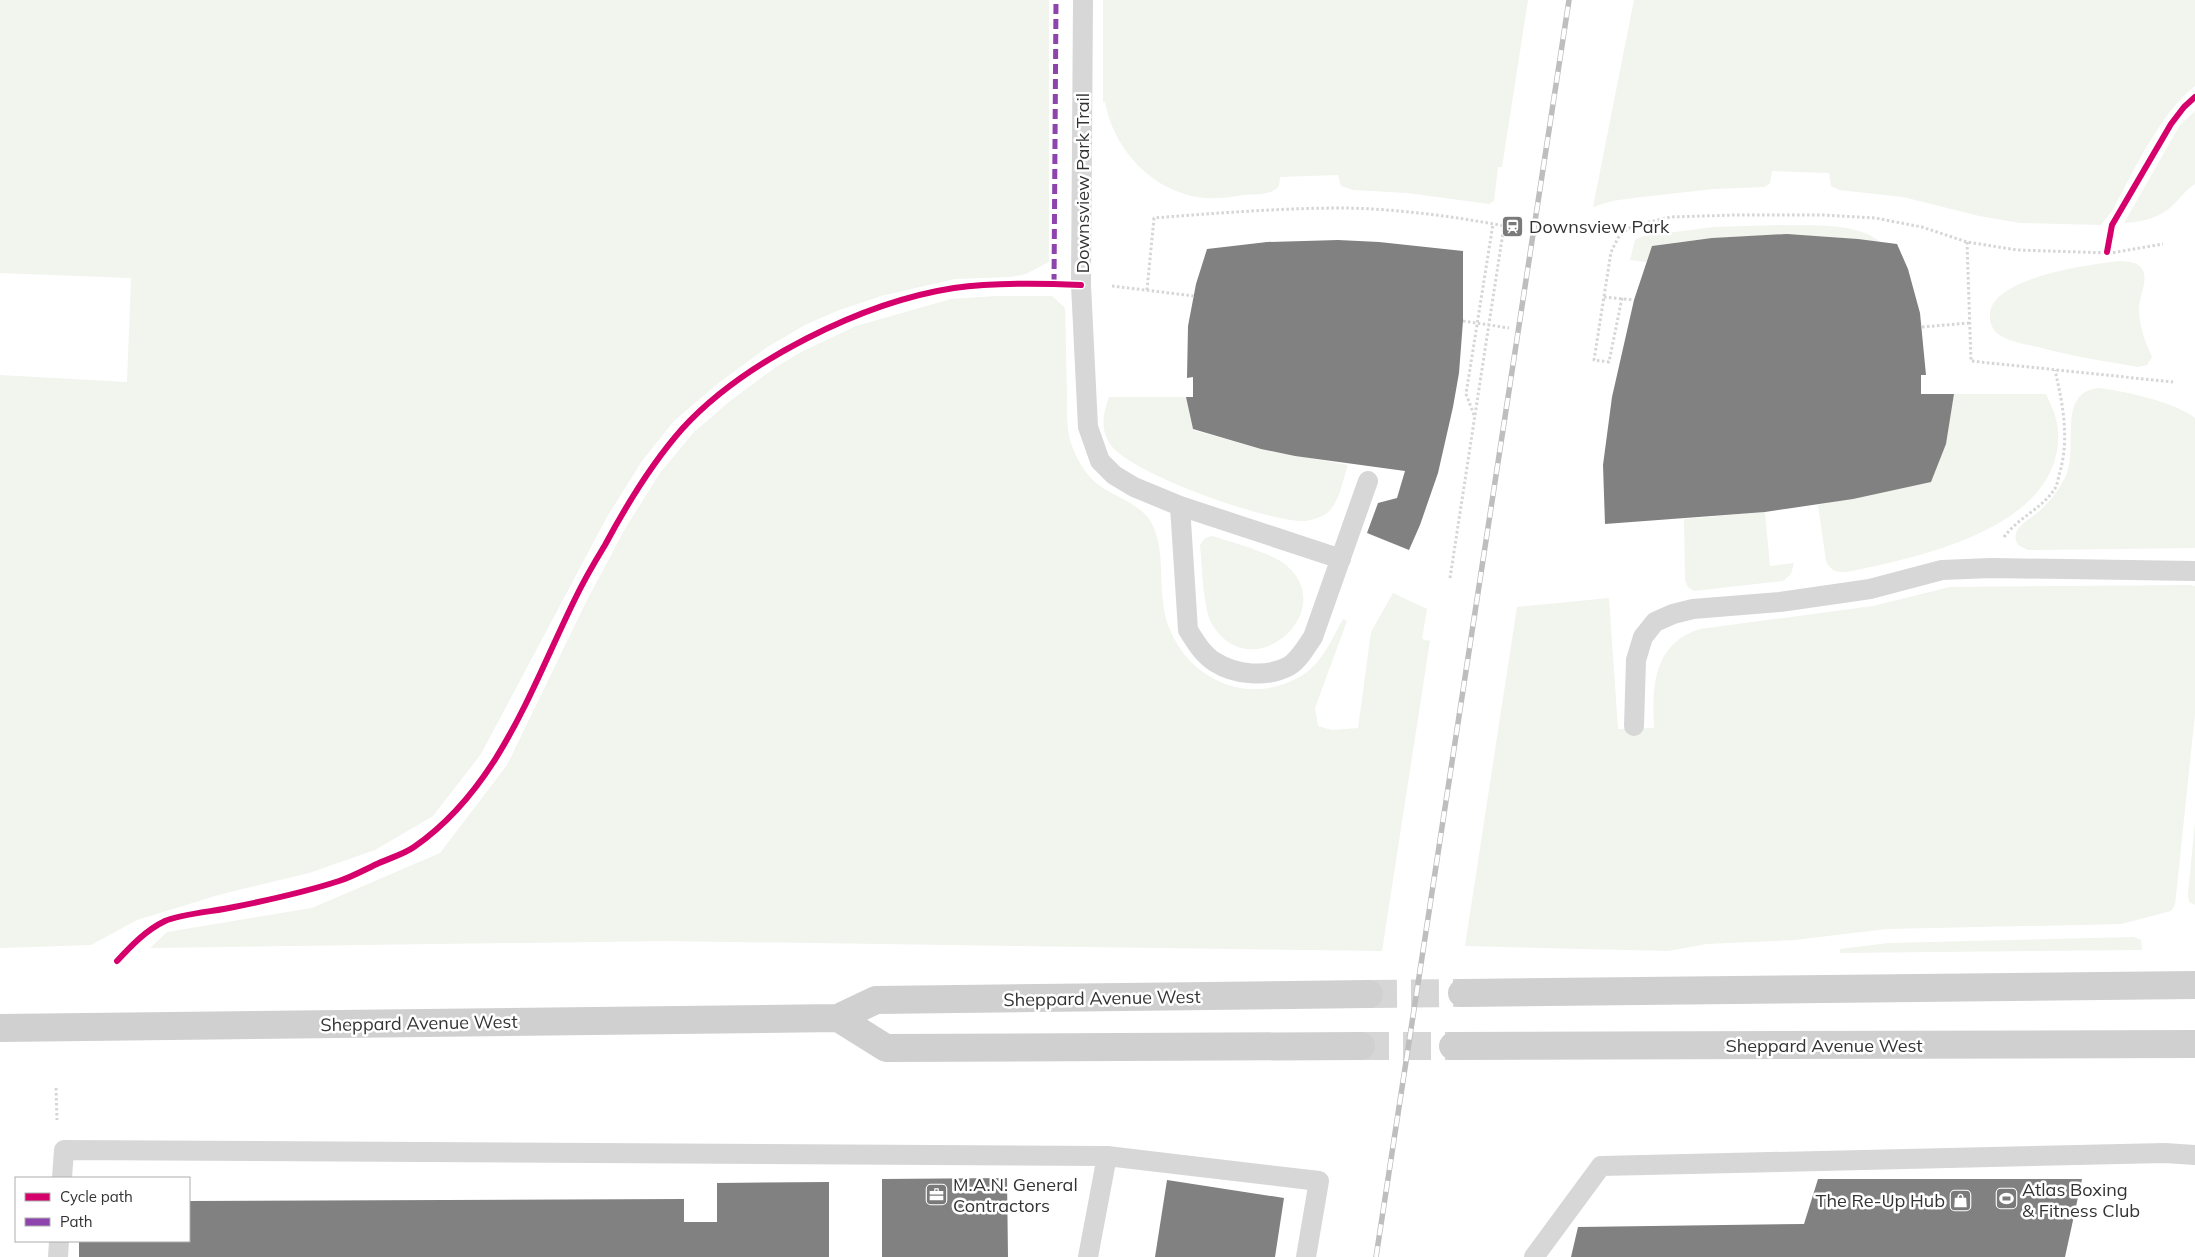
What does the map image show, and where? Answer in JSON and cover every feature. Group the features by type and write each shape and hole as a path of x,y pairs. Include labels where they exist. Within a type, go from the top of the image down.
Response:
{"main road":[{"path":"1462,993 2195,985"},
{"name":"Sheppard Avenue West","path":"0,1028 838,1018 876,1000 1369,994"},
{"path":"838,1018 886,1048 1361,1046"},
{"name":"Sheppard Avenue West","path":"1453,1046 2195,1044"}],"lane":[{"name":"Downsview Park Trail","path":"1083,0 1081,285 1088,427 1100,461 1114,475 1134,487 1180,506 1341,559"},
{"path":"1180,506 1188,630 1198,646 1214,662 1234,671 1252,674 1272,672 1289,666 1302,653 1313,637 1368,481"},
{"path":"1634,726 1636,660 1642,638 1655,622 1693,609 1789,601 1870,589 1942,570 1991,568 2195,571"},
{"path":"62,1177 64,1150 1107,1156 1319,1181 1306,1257"},
{"path":"1534,1257 1602,1166 2155,1153 2195,1155"},
{"path":"1088,1257 1107,1156"},
{"path":"58,1257 59,1242"}],"path":[{"path":"1147,290 1154,218 1274,209 1345,208 1417,213 1525,230"},
{"path":"1622,298 1609,362 1594,360 1611,252 1618,238 1627,228 1670,217 1735,214 1824,215 1874,218 1922,227 1967,242 2017,250 2111,253 2163,244 2168,236"},
{"path":"1475,416 1466,394 1493,224"},
{"path":"1450,578 1504,226"},
{"path":"1967,242 1971,361 2172,382"},
{"path":"1081,285 1194,296"},
{"path":"1604,297 1634,300"},
{"path":"1463,321 1509,328"},
{"path":"1922,328 1969,323"},
{"path":"1991,568 1998,545 2012,526 2036,508 2055,488 2065,457 2065,425 2055,370"}],"shaded area":[{"path":"0,0 1049,0 1049,262 1026,274 1010,277 955,279 881,296 837,311 805,325 766,348 716,385 674,421 642,461 607,517 481,754 433,816 375,850 309,873 222,894 137,920 91,945 0,948 0,375 127,382 131,278 0,273"},
{"path":"1103,0 1528,0 1502,167 1498,167 1494,201 1489,204 1407,193 1353,190 1341,186 1338,175 1280,177 1279,186 1272,191 1262,194 1220,198 1205,198 1169,188 1153,178 1127,153 1117,137 1105,102 1103,102"},
{"path":"1634,0 2195,0 2195,86 2182,98 2159,127 2112,211 2101,225 2020,223 1979,216 1903,197 1839,190 1831,186 1829,173 1772,171 1770,183 1765,187 1714,189 1641,197 1612,201 1593,207"},
{"path":"2195,111 2195,184 2161,214 2143,221 2124,223 2180,125"},
{"path":"1781,225 1846,228 1859,231 1880,242 1794,235 1709,239 1652,246 1646,262 1630,260 1635,240 1643,236 1714,227"},
{"path":"2120,261 2132,262 2138,265 2144,273 2139,315 2141,327 2152,357 2147,365 2138,367 2075,356 2023,344 2002,337 1993,327 1990,314 1995,301 2007,291 2025,282 2067,269"},
{"path":"995,296 1052,296 1065,308 1067,422 1072,446 1083,468 1095,482 1136,507 1149,519 1154,528 1160,551 1163,601 1168,625 1178,645 1191,662 1207,675 1226,684 1246,689 1266,688 1287,683 1307,672 1319,660 1343,619 1347,621 1315,708 1318,726 1332,730 1358,728 1371,632 1393,593 1427,609 1422,639 1430,641 1382,951 665,941 150,948 167,932 312,908 440,853 507,765 586,602 626,527 660,473 693,433 730,401 776,367 801,352 856,326 951,299"},
{"path":"2099,388 2162,402 2195,418 2195,548 2028,550 2018,545 2015,536 2019,528 2050,500 2067,473 2071,448 2071,421 2073,409 2078,399 2086,392"},
{"path":"1954,394 2046,394 2055,416 2058,430 2054,463 2038,490 2014,513 1984,531 1950,545 1882,565 1852,571 1840,572 1831,568 1826,561 1818,505 1931,481 1946,444"},
{"path":"1109,397 1186,397 1193,430 1261,449 1348,465 1338,498 1327,513 1306,521 1263,514 1171,482 1123,456 1110,444 1104,427 1105,409"},
{"path":"1765,512 1770,566 1794,563 1791,574 1783,581 1694,591 1688,587 1685,581 1684,519"},
{"path":"1212,536 1271,556 1286,565 1300,583 1303,603 1297,621 1284,636 1267,646 1248,649 1229,642 1212,624 1205,597 1200,545 1205,538"},
{"path":"2195,586 2195,714 2175,905 2171,911 2121,924 1887,929 1794,940 1707,944 1668,951 1465,946 1517,607 1609,598 1618,729 1654,728 1655,682 1664,656 1684,636 1700,629 1873,606 1950,587"},
{"path":"2195,822 2195,905 2189,902 2188,894"},
{"path":"2134,937 2141,940 2142,950 1840,953 1840,949 1889,943"}],"building":[{"name":"Downsview Park","path":"1787,234 1897,244 1908,269 1920,313 1926,375 1921,375 1921,394 1954,394 1946,444 1931,482 1853,499 1765,512 1605,524 1603,465 1612,397 1634,300 1652,246 1712,238"},
{"path":"1338,240 1379,242 1463,251 1463,321 1459,373 1453,407 1438,473 1409,550 1367,533 1378,503 1397,498 1405,471 1295,456 1261,449 1193,429 1186,397 1193,397 1193,377 1187,378 1188,326 1196,284 1207,249 1267,242"},
{"path":"1007,1178 1008,1257 882,1257 882,1179"},
{"path":"1818,1179 2082,1179 2065,1257 1571,1257 1578,1227 1804,1224"},
{"path":"1167,1180 1284,1198 1275,1257 1155,1257"},
{"path":"829,1182 829,1257 79,1257 79,1242 190,1242 190,1201 684,1199 684,1222 717,1222 717,1183"}],"tunnel":[{"path":"1369,994 1462,993"},
{"path":"1361,1046 1453,1046"}],"railway":[{"path":"1376,1257 1569,0"}],"marked path":[{"path":"1054,284 1056,0"}],"cycle path":[{"path":"2107,252 2112,225 2171,124 2184,107 2195,97"},
{"path":"117,961 133,944 165,921 180,916 274,899 344,879 414,847 443,823 468,796 490,767 509,735 527,702 581,587 640,485 682,429 708,404 738,380 771,358 807,338 882,306 919,295 954,288 1002,284 1081,285"}],"place":[{"name":"Downsview Park","path":"1513,226"},
{"name":"M.A.N. General Contractors","path":"937,1194"},
{"name":"Atlas Boxing & Fitness Club","path":"2006,1199"},
{"name":"The Re-Up Hub","path":"1961,1200"}]}
